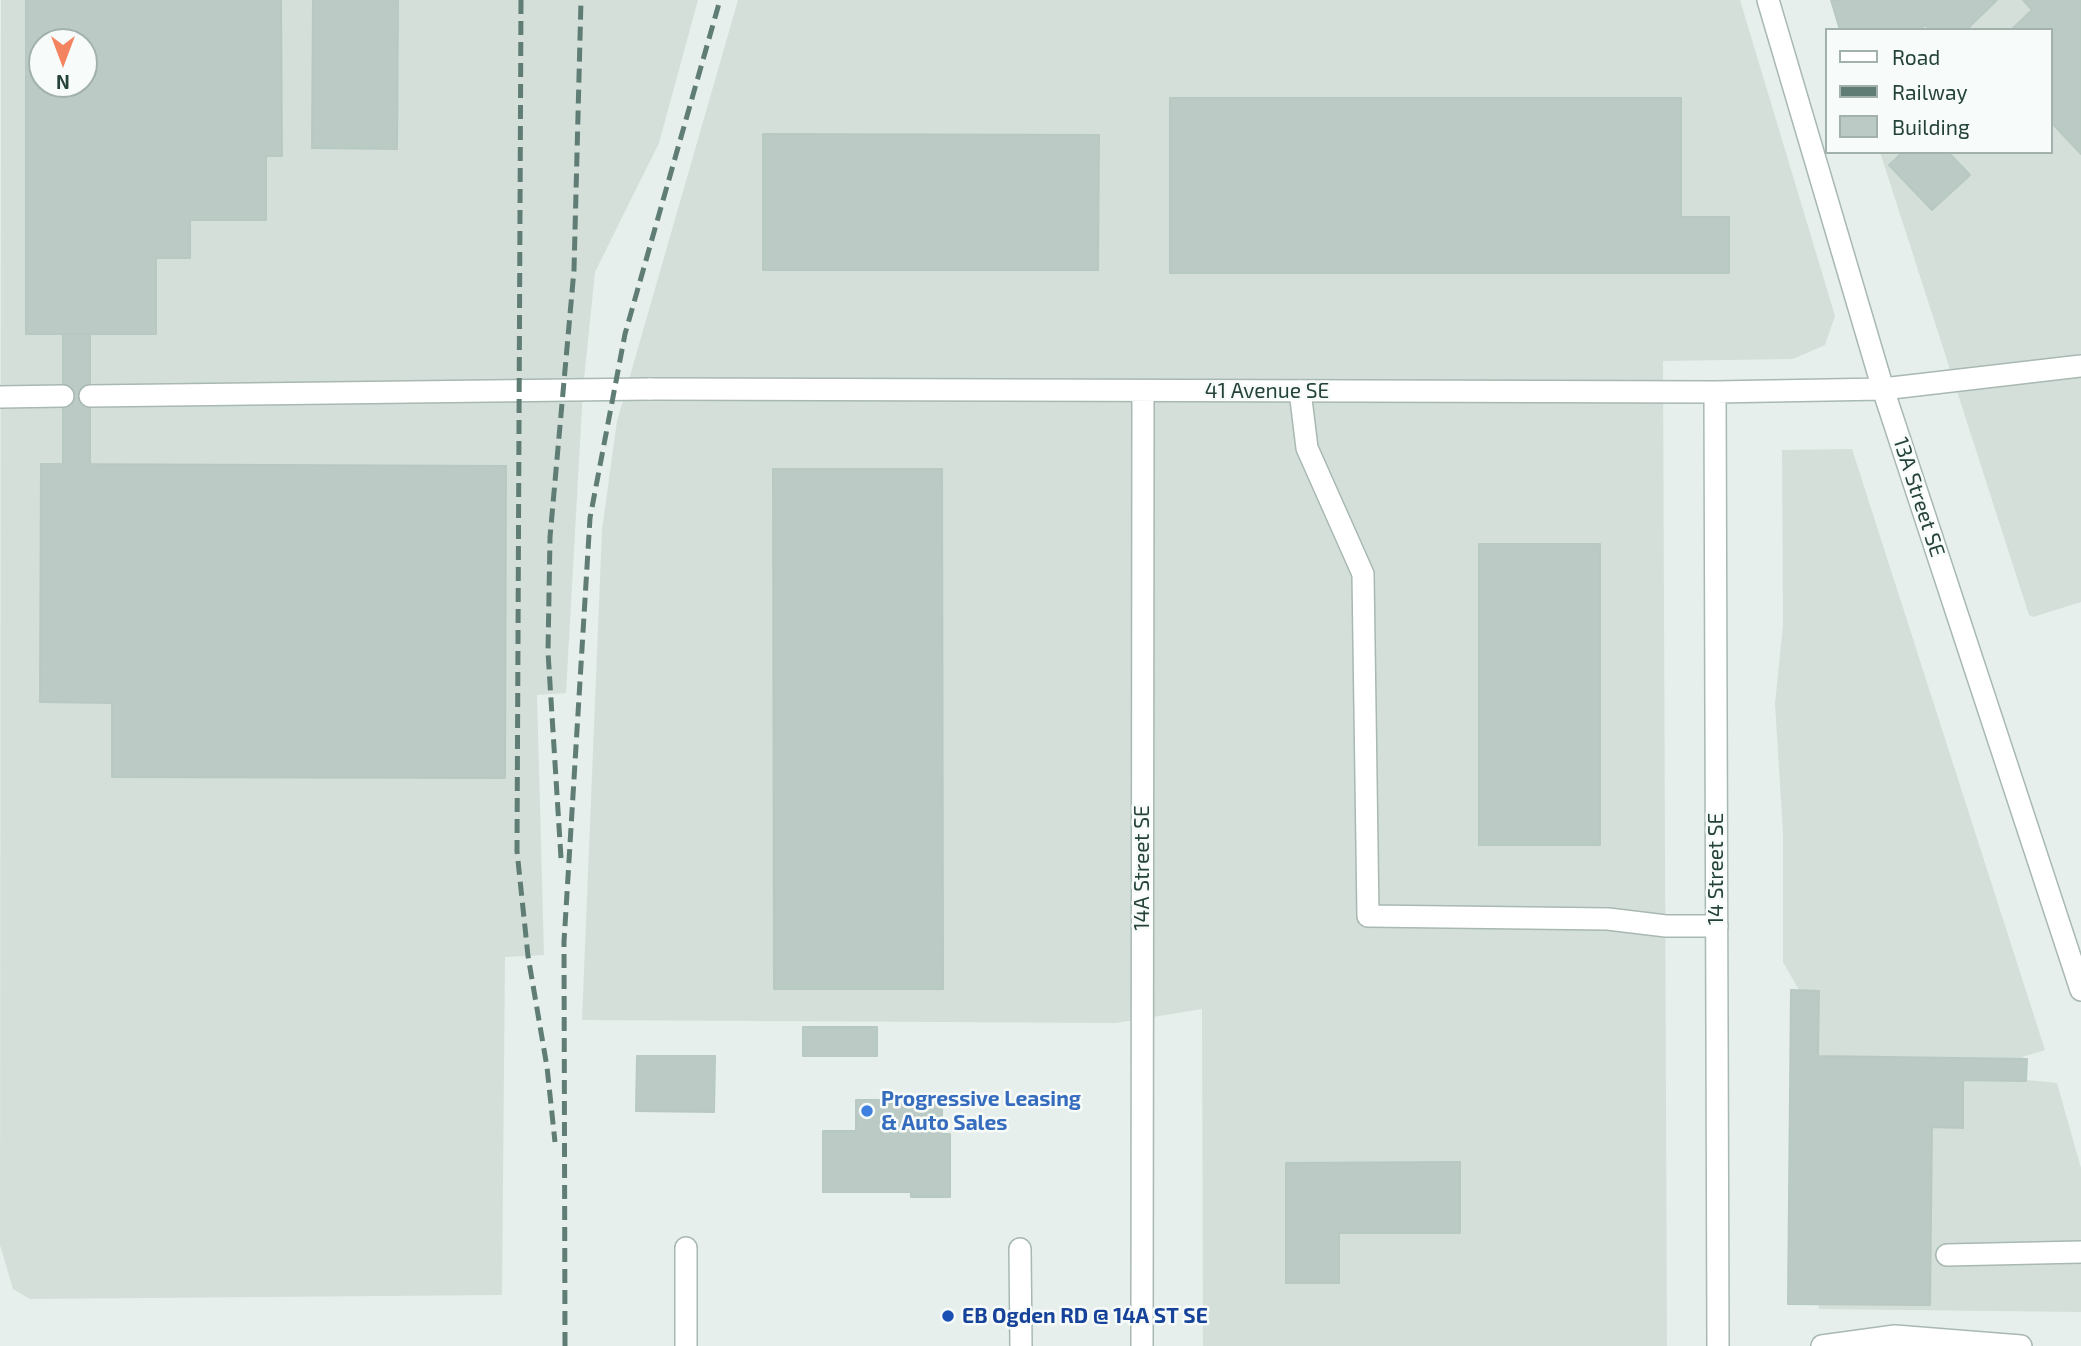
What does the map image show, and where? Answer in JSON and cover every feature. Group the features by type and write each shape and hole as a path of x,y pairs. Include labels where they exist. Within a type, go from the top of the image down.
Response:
{"street":[{"name":"13A Street SE","path":"1768,0 1883,389 2081,990"},
{"name":"41 Avenue SE","path":"90,396 650,389 1715,392 1883,389 2081,366"},
{"name":"14A Street SE","path":"1142,1346 1143,391"},
{"path":"1300,391 1307,449 1363,574 1368,916 1608,919 1666,926 1717,926"},
{"name":"14 Street SE","path":"1715,392 1718,1346"},
{"path":"0,397 63,396"},
{"path":"686,1248 686,1346"},
{"path":"1020,1250 1021,1346"},
{"path":"1947,1255 2081,1252"},
{"path":"1822,1346 1895,1336 2021,1346"}],"shaded area":[{"path":"1,0 698,0 659,143 595,272 583,389 566,693 537,695 544,955 505,957 502,1295 30,1299 13,1289 0,1245"},
{"path":"738,0 1740,0 1835,316 1825,345 1793,359 1663,361 1667,1346 1203,1346 1202,1009 1116,1023 582,1020 602,530 617,421"},
{"path":"1831,0 2081,0 2081,602 2033,617 2029,615 1881,154 2053,154 2053,28 1839,28"},
{"path":"1852,449 2045,1050 2022,1057 2027,1059 2027,1080 2057,1083 2081,1168 2081,1312 1819,1309 1799,990 1783,962 1783,833 1775,704 1783,625 1782,450"}],"building":[{"path":"26,0 281,0 282,156 266,156 266,220 190,220 190,258 156,258 156,334 26,334"},
{"path":"313,0 398,0 397,149 312,148"},
{"path":"1831,0 1997,0 1968,28 1928,28 1927,25 1919,28 1839,28"},
{"path":"2023,0 2081,0 2081,154 2053,124 2053,28 2013,28 2032,10"},
{"path":"1170,98 1681,98 1681,217 1729,217 1729,273 1170,273"},
{"path":"763,134 1099,135 1098,270 763,270"},
{"path":"1901,154 1950,154 1970,175 1932,210 1889,165"},
{"path":"63,334 90,334 90,464 63,464"},
{"path":"41,464 506,466 505,778 112,777 112,703 40,702"},
{"path":"773,469 942,469 943,989 774,989"},
{"path":"1479,544 1600,544 1600,845 1479,845"},
{"path":"1791,990 1819,991 1818,1056 2027,1059 2026,1081 1963,1080 1963,1128 1932,1127 1930,1305 1788,1304"},
{"path":"803,1027 877,1027 877,1056 803,1056"},
{"path":"637,1056 715,1056 714,1112 636,1111"},
{"path":"856,1100 942,1100 942,1134 950,1134 950,1197 911,1197 911,1192 823,1192 823,1131 856,1131"},
{"path":"1460,1162 1460,1233 1339,1233 1339,1283 1286,1283 1286,1163"}],"railway":[{"path":"521,0 517,851 528,956 547,1067 555,1142"},
{"path":"561,858 548,652 550,537 574,270 581,0"},
{"path":"565,1346 564,942 590,518 625,334 720,0"}],"place":[{"name":"Progressive Leasing & Auto Sales","path":"867,1111"},
{"name":"EB Ogden RD @ 14A ST SE","path":"948,1316"}]}
